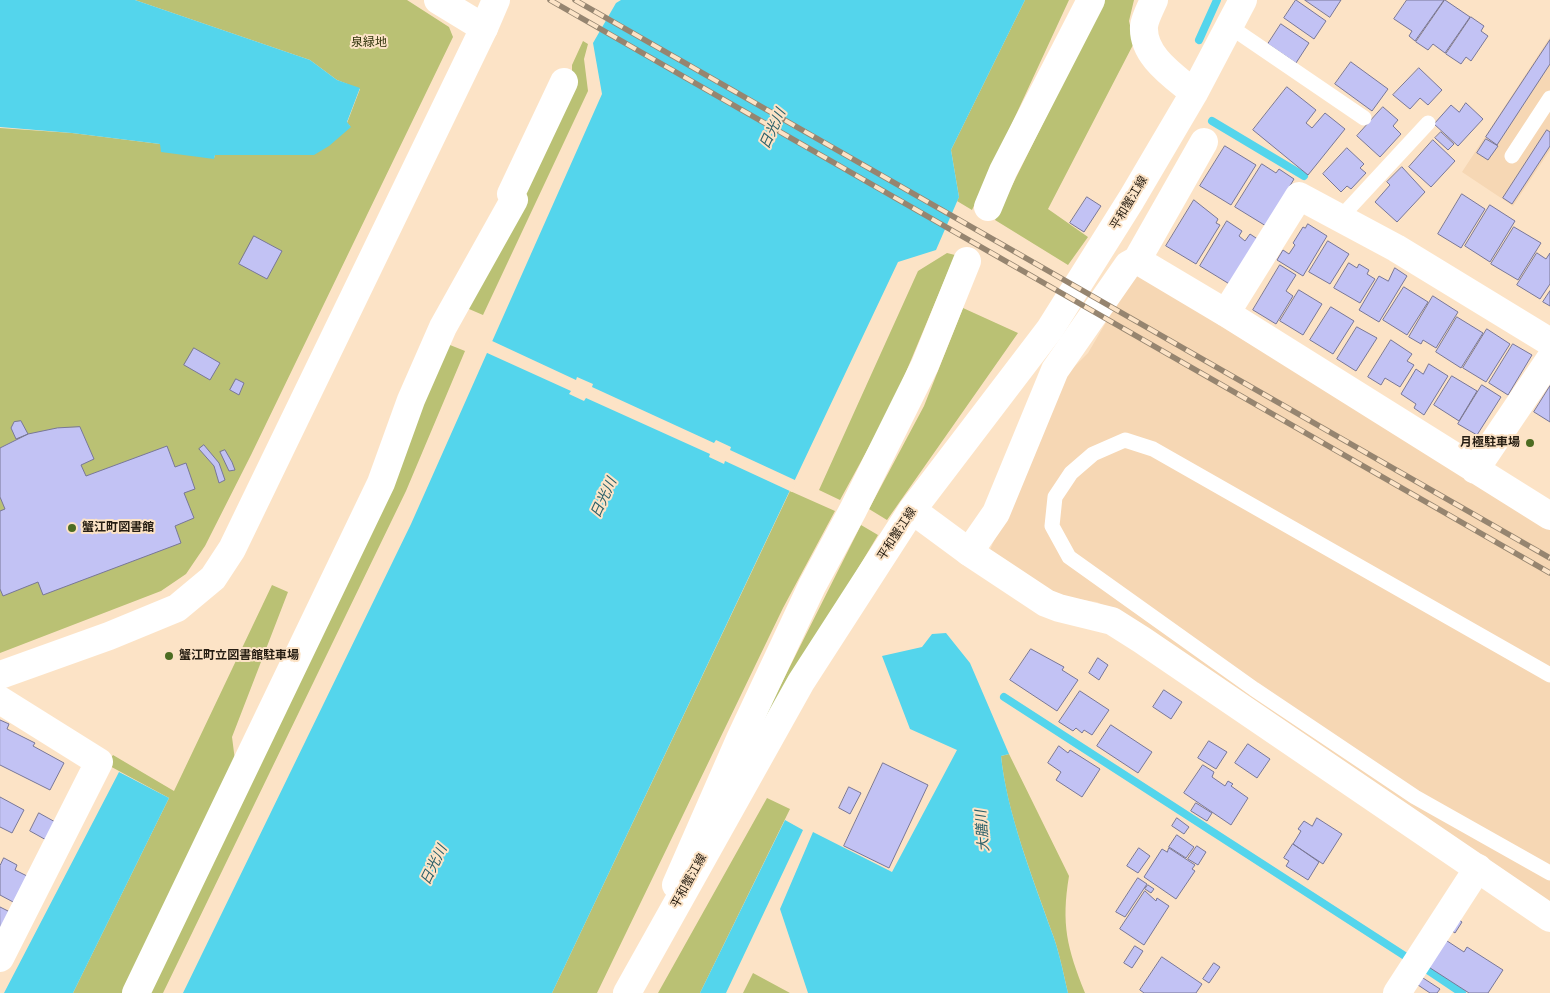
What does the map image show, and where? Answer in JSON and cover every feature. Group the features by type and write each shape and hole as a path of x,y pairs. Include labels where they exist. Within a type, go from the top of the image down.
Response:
{"street":[{"path":"438,0 484,28"},
{"path":"0,675 149,621 177,608 213,578 232,549 496,0"},
{"path":"988,207 1091,0"},
{"path":"1154,0 1144,26 1149,47 1162,68 1194,92"},
{"name":"平和蟹江線","path":"632,985 801,682 912,510 1050,330 1132,200 1194,92 1243,0"},
{"path":"136,993 381,483 410,400 443,327 514,200 511,194 564,82"},
{"path":"969,552 996,513 1055,370 1128,265 1137,260 1204,142"},
{"path":"1226,313 1299,196 1396,248 1550,342"},
{"path":"1137,260 1226,313 1550,516"},
{"path":"632,985 741,737 812,586 853,510 925,365 967,261"},
{"path":"1475,470 1550,359"},
{"path":"912,510 969,552 1046,603 1112,621 1550,918"},
{"path":"0,700 99,762 0,958"},
{"path":"1397,993 1478,868"}],"lane":[{"path":"1229,26 1364,118"},
{"path":"1512,156 1550,98"},
{"path":"1340,218 1428,123"},
{"path":"1550,675 1153,448 1125,440 1093,454 1071,473 1055,497 1052,526 1069,557 1254,689 1415,797 1550,873"}],"shaded area":[{"path":"1550,37 1550,150 1513,206 1462,172"},
{"path":"1135,273 1550,529 1550,903 1148,629 1097,602 1056,596 989,552 1065,376 1088,353"}],"green space":[{"name":"泉緑地","path":"135,0 407,0 449,27 453,37 251,455 205,546 186,574 161,591 0,653 0,128 72,133 160,144 214,158 215,155 350,126 347,123 360,89 337,80 310,60"},
{"path":"1025,0 1069,0 972,210 957,201 959,197 951,150"},
{"path":"1104,0 1134,0 1129,21 1134,43 1048,209 1088,237 1068,265 995,220"},
{"path":"583,41 588,44 584,59 588,91 483,315 462,306 572,80 572,65"},
{"path":"947,253 955,255 893,403 840,500 819,490 918,271"},
{"path":"963,308 1018,333 887,520 869,509 924,406"},
{"path":"445,343 465,351 406,491 163,993 144,993"},
{"path":"790,491 835,511 783,608 597,993 552,993"},
{"path":"861,525 878,535 761,731 752,742"},
{"path":"272,585 288,592 232,737 236,768 127,993 73,993 169,798 106,764 113,755 174,791"},
{"path":"1009,754 1069,876 1066,908 1067,936 1085,993 1068,993 1056,945 1014,822 1001,756"},
{"path":"767,798 790,809 700,993 658,993"},
{"path":"753,973 790,993 743,993"}],"water":[{"path":"0,0 135,0 310,60 337,80 360,88 347,122 351,127 329,146 314,155 215,155 214,159 161,152 160,144 72,133 0,127"},
{"name":"日光川","path":"621,0 1025,0 951,150 959,197 936,250 898,262 552,993 183,993 411,524 602,94 593,43 616,3"},
{"name":"大膳川","path":"946,633 970,663 1009,754 1001,756 1014,822 1056,945 1068,993 808,993 780,909 813,832 892,872 957,750 910,729 882,656 922,647 932,634"},
{"path":"119,772 169,798 73,993 4,993"},
{"path":"785,820 803,830 726,993 700,993"}],"pier":[{"path":"490,340 576,380 577,377 593,384 592,387 714,443 716,440 731,447 730,450 797,481 792,492 725,461 724,464 709,457 710,454 586,398 584,401 569,394 571,391 485,352"}],"building":[{"path":"1296,0 1326,21 1314,39 1284,18"},
{"path":"1305,0 1341,0 1330,17"},
{"path":"1407,0 1444,0 1415,41 1409,36 1412,31 1394,19"},
{"path":"1445,0 1470,17 1445,53 1433,44 1428,50 1416,42"},
{"path":"1471,17 1484,26 1481,31 1488,36 1471,61 1466,57 1461,64 1446,54"},
{"path":"1281,24 1309,43 1296,63 1268,44"},
{"path":"1550,40 1550,64 1497,145 1486,137"},
{"path":"1351,62 1388,89 1372,111 1335,84"},
{"path":"1419,68 1442,90 1428,105 1420,98 1410,109 1393,95"},
{"path":"1287,87 1316,110 1306,123 1312,128 1325,113 1345,129 1308,175 1253,130"},
{"path":"1466,103 1483,119 1458,146 1434,124 1451,105 1459,112"},
{"path":"1383,107 1398,120 1393,126 1401,134 1380,157 1357,136"},
{"path":"1547,130 1550,132 1550,146 1512,204 1503,198"},
{"path":"1441,132 1454,144 1448,150 1435,138"},
{"path":"1486,139 1498,146 1488,160 1477,153"},
{"path":"1433,140 1455,161 1431,187 1409,167"},
{"path":"1225,146 1256,165 1231,205 1200,186"},
{"path":"1347,148 1364,164 1360,168 1366,173 1351,189 1347,186 1341,192 1323,174"},
{"path":"1262,164 1276,173 1279,169 1294,179 1266,226 1235,207"},
{"path":"1402,167 1425,192 1397,222 1375,202 1390,185 1387,182"},
{"path":"1462,194 1485,209 1461,248 1438,234"},
{"path":"1087,197 1101,206 1084,232 1070,223"},
{"path":"1194,200 1218,219 1216,223 1220,225 1196,264 1166,246"},
{"path":"1490,205 1515,221 1490,262 1465,246"},
{"path":"1227,221 1242,231 1239,236 1245,241 1250,234 1259,240 1231,285 1200,266"},
{"path":"1308,224 1327,236 1303,276 1277,260 1283,250 1289,254 1295,245 1293,243 1303,227 1305,228"},
{"path":"1514,227 1541,243 1518,280 1491,264"},
{"path":"254,236 282,251 267,279 239,264"},
{"path":"1328,241 1349,254 1330,284 1309,272"},
{"path":"1537,253 1546,259 1550,253 1550,284 1540,299 1517,285"},
{"path":"1349,263 1357,268 1359,264 1369,270 1367,274 1375,279 1360,303 1334,288"},
{"path":"1280,265 1296,275 1286,291 1293,296 1276,324 1253,310"},
{"path":"1395,268 1407,276 1379,322 1359,310 1379,276 1388,281"},
{"path":"1404,287 1428,302 1407,335 1383,320"},
{"path":"1299,290 1322,304 1303,335 1280,321"},
{"path":"1550,291 1550,306 1543,302"},
{"path":"1433,296 1458,312 1436,348 1423,340 1421,344 1409,337"},
{"path":"1331,307 1354,321 1333,354 1310,340"},
{"path":"1457,317 1483,333 1461,368 1436,352"},
{"path":"1357,327 1377,338 1356,371 1337,359"},
{"path":"1487,329 1510,344 1486,382 1463,368"},
{"path":"1391,340 1412,354 1407,361 1414,365 1400,387 1385,378 1381,385 1368,377"},
{"path":"1513,344 1532,355 1508,395 1489,383"},
{"path":"194,348 220,363 210,380 184,365"},
{"path":"1429,364 1448,376 1424,415 1414,408 1416,404 1401,394 1416,369 1423,374"},
{"path":"1452,376 1477,391 1459,421 1434,405"},
{"path":"236,379 244,383 239,395 230,390"},
{"path":"1482,385 1501,397 1477,435 1458,424"},
{"path":"1550,386 1550,422 1534,412"},
{"path":"21,421 28,434 16,439 11,428 14,422"},
{"path":"80,427 94,459 81,465 86,476 167,446 175,467 186,463 195,489 184,493 194,518 175,526 181,543 43,595 38,582 3,596 0,589 0,511 5,509 0,497 0,448 28,434 57,428"},
{"path":"204,445 219,463 225,480 219,483 214,466 199,449"},
{"path":"225,450 235,470 229,471 220,452"},
{"path":"1031,649 1064,667 1062,670 1078,680 1057,711 1010,680"},
{"path":"1098,658 1108,665 1099,680 1089,673"},
{"path":"1164,690 1182,702 1171,719 1153,707"},
{"path":"1080,691 1109,710 1092,735 1084,730 1082,733 1076,728 1073,731 1059,722"},
{"path":"0,720 9,724 7,729 35,743 33,746 64,763 50,790 0,765"},
{"path":"1111,725 1152,752 1138,773 1097,746"},
{"path":"1209,741 1227,752 1216,769 1198,758"},
{"path":"1248,744 1270,759 1257,778 1235,763"},
{"path":"1059,746 1068,753 1070,750 1100,769 1082,797 1056,780 1061,772 1048,763"},
{"path":"883,763 928,785 889,868 844,846"},
{"path":"1203,765 1214,772 1212,777 1225,786 1228,781 1233,784 1231,786 1248,798 1231,825 1184,793"},
{"path":"849,787 861,793 850,814 839,808"},
{"path":"0,797 24,810 12,833 0,827"},
{"path":"1196,803 1212,813 1207,821 1191,811"},
{"path":"39,813 57,823 48,841 30,831"},
{"path":"1177,818 1189,827 1184,834 1172,826"},
{"path":"1317,818 1342,834 1323,864 1293,844 1301,831 1298,829 1304,821 1312,826"},
{"path":"1177,835 1194,847 1186,858 1169,847"},
{"path":"1293,844 1319,862 1308,880 1286,866 1289,861 1284,858"},
{"path":"1197,846 1206,852 1198,865 1188,859"},
{"path":"1139,848 1150,856 1138,873 1127,866"},
{"path":"1169,848 1195,865 1192,869 1195,871 1176,899 1144,877 1162,849 1167,852"},
{"path":"4,858 17,865 15,870 29,877 15,903 0,895 0,866"},
{"path":"1138,878 1147,884 1125,917 1116,912"},
{"path":"1148,885 1154,889 1151,893 1145,889"},
{"path":"1145,891 1156,901 1157,898 1169,906 1144,945 1120,929"},
{"path":"0,907 10,912 0,929"},
{"path":"1455,917 1462,922 1455,933 1448,928"},
{"path":"1441,937 1464,952 1467,947 1503,970 1488,993 1469,993 1424,964"},
{"path":"1135,946 1143,951 1132,968 1124,963"},
{"path":"1162,957 1202,984 1196,993 1144,993 1140,990"},
{"path":"1214,963 1220,967 1209,983 1203,979"},
{"path":"1423,978 1440,989 1437,993 1430,993 1418,985"}],"waterway":[{"path":"1199,40 1217,0"},
{"path":"1212,121 1304,176"},
{"path":"1004,697 1408,958"},
{"path":"1426,969 1462,993"}],"railway":[{"path":"550,0 1550,573"},
{"path":"575,0 1550,558"}],"place":[{"name":"月極駐車場","path":"1530,443"},
{"name":"蟹江町図書館","path":"72,528"},
{"name":"蟹江町立図書館駐車場","path":"169,656"}]}
